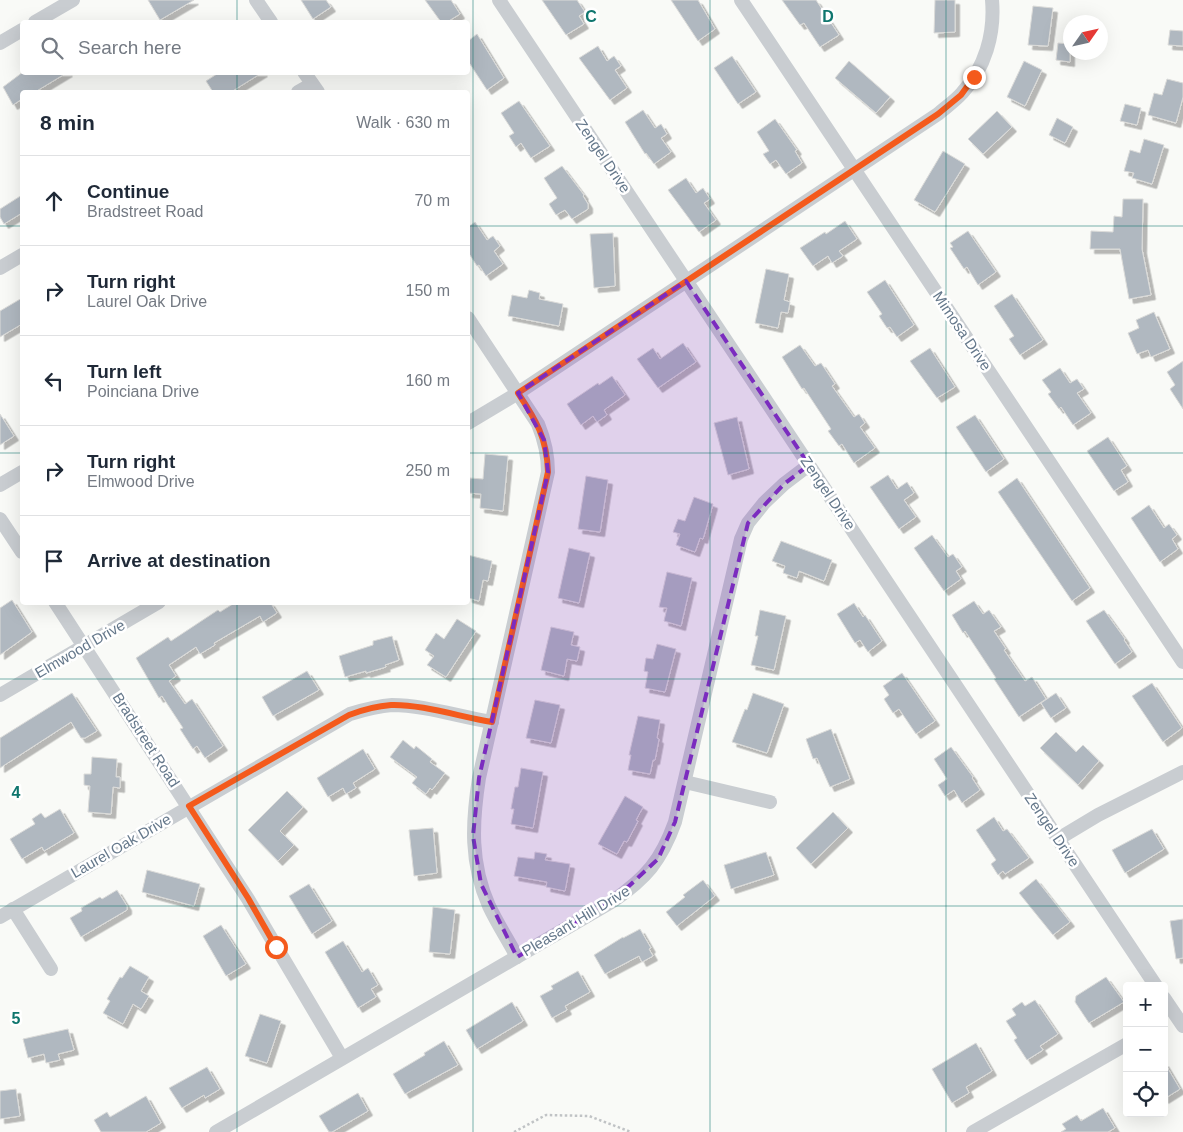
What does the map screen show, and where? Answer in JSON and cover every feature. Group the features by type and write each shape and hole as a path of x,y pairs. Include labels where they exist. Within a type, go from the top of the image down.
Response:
{"street":[{"path":"39,20 74,0"},
{"path":"256,0 270,20"},
{"name":"Zengel Drive","path":"499,0 1153,982"},
{"name":"Mimosa Drive","path":"740,0 1183,662"},
{"path":"470,422 518,393 938,114 961,95 984,59 993,12 992,0"},
{"path":"0,43 20,31"},
{"path":"306,75 315,88"},
{"path":"0,268 20,256"},
{"path":"470,321 538,424 548,456 548,472 479,778 474,811 473,842 475,860 484,891 517,957"},
{"name":"Pleasant Hill Drive","path":"216,1132 612,901 649,872 668,841 676,822 734,567 748,522 784,484 809,465"},
{"path":"0,485 20,473"},
{"path":"0,519 20,549"},
{"name":"Bradstreet Road","path":"58,605 248,898 342,1058"},
{"name":"Elmwood Drive","path":"0,695 154,605"},
{"name":"Laurel Oak Drive","path":"0,917 349,715 365,709 390,705 409,706 492,722"},
{"path":"1058,839 1098,815 1183,772"},
{"path":"685,782 770,802"},
{"path":"13,909 51,969"},
{"path":"1168,1004 1177,1019"},
{"path":"973,1132 1123,1046"}],"path":[{"path":"514,1132 546,1115 589,1116 632,1132"}],"highlighted area":[{"path":"686,281 809,465 784,484 748,523 675,822 658,859 613,901 517,957 481,884 473,836 479,778 548,472 544,440 518,393"}],"building":[{"path":"148,0 194,0 160,20"},
{"path":"301,0 326,0 331,7 313,19"},
{"path":"425,0 451,0 460,14 450,20 440,20"},
{"path":"542,0 577,0 585,12 579,16 584,24 566,35"},
{"path":"671,0 698,0 715,29 698,41"},
{"path":"782,0 816,0 839,35 820,47 804,23 800,25"},
{"path":"935,0 955,0 955,32 934,33"},
{"path":"1033,6 1053,8 1048,46 1028,45"},
{"path":"1170,30 1183,31 1183,46 1168,45"},
{"path":"477,34 504,78 487,90 470,64 470,39"},
{"path":"1058,43 1063,43 1063,60 1070,60 1070,62 1056,60"},
{"path":"598,46 607,61 614,56 621,66 615,70 627,88 610,100 579,58"},
{"path":"732,56 756,92 738,104 714,68"},
{"path":"849,61 890,97 876,113 835,78"},
{"path":"1024,61 1042,70 1025,106 1007,97"},
{"path":"20,74 63,75 38,90 20,90 20,100 13,105 3,87"},
{"path":"215,75 258,75 234,90 212,90 206,81"},
{"path":"1167,79 1183,83 1183,97 1176,123 1148,115 1154,93 1162,95"},
{"path":"519,101 550,146 531,158 521,143 516,147 509,136 514,133 501,113"},
{"path":"1125,104 1141,108 1137,125 1120,121"},
{"path":"643,110 655,128 661,124 667,134 661,138 671,152 654,164 645,154 625,122"},
{"path":"997,111 1012,127 983,154 968,139"},
{"path":"1057,118 1073,127 1065,143 1049,135"},
{"path":"775,119 797,150 795,151 802,163 786,174 776,160 770,164 763,154 769,151 757,132"},
{"path":"1144,139 1164,145 1152,184 1132,178 1134,173 1124,171 1130,150 1140,153"},
{"path":"943,151 965,164 935,212 914,200"},
{"path":"562,166 584,195 588,204 588,209 572,219 565,210 556,215 549,204 557,198 544,178"},
{"path":"686,178 696,193 703,188 710,199 704,203 716,220 699,232 668,190"},
{"path":"20,196 20,214 4,224 0,217 0,209"},
{"path":"1123,199 1143,199 1142,249 1151,295 1129,299 1120,249 1090,249 1091,231 1113,232 1114,216 1122,217"},
{"path":"845,221 857,239 839,251 843,256 832,263 828,256 813,266 800,248"},
{"path":"475,222 487,240 493,236 500,246 494,251 503,264 486,276 470,255 470,226"},
{"path":"968,231 996,272 978,285 967,267 964,269 950,248 953,247 950,243"},
{"path":"613,233 615,286 594,288 590,234"},
{"path":"766,269 789,274 784,300 790,302 788,313 781,312 778,328 755,323"},
{"path":"885,280 914,325 897,337 890,327 887,328 879,316 882,314 867,292"},
{"path":"529,290 540,293 539,299 563,304 559,326 508,316 512,295 527,298"},
{"path":"1012,294 1043,340 1020,355 1009,339 1014,336 994,306"},
{"path":"20,299 20,325 0,337 0,311"},
{"path":"1154,312 1170,349 1151,357 1148,350 1137,354 1128,333 1139,328 1136,320"},
{"path":"683,343 696,362 658,388 637,359 653,348 660,359"},
{"path":"800,345 815,366 821,363 835,384 832,386 854,417 859,414 865,423 860,427 875,448 854,463 842,444 839,446 828,431 831,429 782,357"},
{"path":"930,348 955,387 937,398 910,361"},
{"path":"1183,361 1183,409 1170,389 1175,385 1167,372"},
{"path":"1060,368 1070,383 1077,379 1084,389 1077,393 1091,413 1073,425 1061,407 1059,409 1048,394 1051,392 1042,380"},
{"path":"612,376 625,395 604,410 607,415 597,422 593,416 581,425 567,404"},
{"path":"0,414 14,436 0,445"},
{"path":"975,415 1004,459 986,472 956,427"},
{"path":"737,417 749,469 728,475 714,423"},
{"path":"1108,437 1127,466 1121,470 1128,482 1114,491 1087,451"},
{"path":"485,454 508,456 503,511 480,508 481,494 470,493 470,478 483,479"},
{"path":"888,475 897,489 907,482 914,493 904,500 916,517 899,529 870,487"},
{"path":"586,476 608,480 600,532 578,529"},
{"path":"1017,478 1090,588 1072,601 998,492"},
{"path":"694,497 713,504 703,539 700,538 695,552 676,545 680,534 673,532 678,519 685,521"},
{"path":"1149,505 1164,528 1169,524 1177,535 1172,539 1178,549 1160,562 1131,518"},
{"path":"932,535 948,557 953,554 962,567 956,571 961,579 944,591 914,548"},
{"path":"781,541 832,560 824,581 799,571 797,578 783,573 785,566 772,561"},
{"path":"569,548 590,553 579,603 558,598"},
{"path":"470,556 492,561 488,581 483,580 479,601 470,599"},
{"path":"667,572 692,578 681,626 664,621 667,608 659,607"},
{"path":"12,600 32,632 0,655 0,608"},
{"path":"974,601 983,614 989,610 1001,627 994,631 1006,649 1004,650 1025,681 1032,677 1046,699 1019,717 994,679 996,678 952,615"},
{"path":"854,603 863,617 865,615 882,641 868,652 860,640 855,643 837,614"},
{"path":"231,605 272,605 277,613 263,622 260,616 214,643 215,645 200,654 196,647 169,665 176,676 169,681 185,704 192,699 223,746 205,758 197,746 193,749 180,729 183,728 162,696 159,698 136,658 168,637 171,641 218,610 220,612"},
{"path":"760,610 786,616 774,670 751,665 758,636 755,636"},
{"path":"1104,610 1132,652 1115,664 1086,621"},
{"path":"457,619 476,631 446,677 427,665 434,656 425,650 436,633 444,639"},
{"path":"551,627 574,632 571,645 580,647 577,661 567,659 564,676 541,670"},
{"path":"392,636 399,660 385,665 386,667 345,677 339,656 373,645 373,641"},
{"path":"657,644 676,649 665,692 645,688 648,672 644,671 646,658 653,659"},
{"path":"307,671 319,690 273,716 262,697"},
{"path":"902,673 935,721 916,734 899,709 893,713 884,699 889,695 883,686"},
{"path":"1152,683 1182,728 1163,742 1132,696"},
{"path":"72,693 97,731 85,738 81,738 71,722 0,768 0,738"},
{"path":"753,693 784,704 767,753 732,742"},
{"path":"1056,693 1066,708 1051,718 1041,703"},
{"path":"535,700 560,705 551,743 526,738"},
{"path":"638,716 660,720 657,738 659,739 650,774 628,770 631,755 629,755"},
{"path":"831,729 850,779 830,787 817,758 813,759 806,739"},
{"path":"1056,732 1076,752 1083,745 1099,761 1078,785 1040,748"},
{"path":"403,740 414,749 416,746 432,759 430,762 445,773 432,790 430,788 426,794 412,783 417,777 390,757"},
{"path":"951,747 980,790 962,803 954,790 945,796 938,785 947,779 934,759"},
{"path":"363,749 375,769 353,783 356,788 346,794 343,788 328,797 317,778"},
{"path":"92,757 117,759 116,777 120,777 120,788 113,787 111,814 88,812 90,786 84,785 84,774 91,774"},
{"path":"521,768 543,772 533,828 511,824 514,809 511,809 515,787 518,787"},
{"path":"287,791 303,807 280,831 294,845 278,861 248,830"},
{"path":"625,796 643,807 627,842 624,841 617,854 598,844"},
{"path":"60,809 74,833 44,851 42,847 22,859 10,839 35,824 32,819 41,813 45,818"},
{"path":"833,812 848,828 811,864 796,848"},
{"path":"994,817 1003,831 1007,829 1029,858 1005,874 1003,871 998,875 991,864 996,860 976,830"},
{"path":"433,828 437,873 414,876 409,830"},
{"path":"1152,829 1164,849 1125,873 1112,850"},
{"path":"535,852 547,854 545,860 570,864 565,891 546,887 547,882 514,876 518,857 534,859"},
{"path":"766,852 774,875 731,889 724,865"},
{"path":"147,870 200,884 194,906 142,892"},
{"path":"1036,879 1070,922 1053,935 1019,893"},
{"path":"703,880 715,896 677,926 666,912 685,897 683,895"},
{"path":"309,884 332,921 312,934 289,896"},
{"path":"117,890 127,906 127,910 81,937 70,918 82,911 81,908"},
{"path":"433,907 455,910 450,954 429,952"},
{"path":"1183,919 1183,958 1176,959 1170,921"},
{"path":"221,925 246,964 226,976 203,936"},
{"path":"640,929 651,948 649,949 653,956 642,962 639,956 605,974 594,955"},
{"path":"343,941 362,972 368,968 378,985 371,989 376,997 358,1008 325,952"},
{"path":"130,966 149,977 141,991 149,996 141,1009 133,1004 123,1024 103,1013 110,1001 107,999 120,977 122,978"},
{"path":"578,971 590,992 565,1006 567,1010 552,1018 540,996 553,989 551,986"},
{"path":"1106,977 1123,1003 1089,1023 1075,1002 1076,996"},
{"path":"1035,1000 1058,1034 1040,1046 1043,1050 1027,1060 1014,1040 1017,1038 1006,1021 1016,1015 1012,1009 1022,1002 1025,1006"},
{"path":"512,1002 523,1021 477,1049 466,1030"},
{"path":"260,1014 281,1021 267,1063 245,1056"},
{"path":"68,1029 74,1050 58,1054 60,1060 46,1063 44,1054 28,1058 23,1039"},
{"path":"444,1041 458,1065 405,1094 393,1074"},
{"path":"976,1043 992,1071 966,1087 969,1093 952,1103 932,1069"},
{"path":"207,1067 220,1089 205,1098 204,1095 182,1108 169,1088"},
{"path":"1168,1069 1180,1089 1168,1096"},
{"path":"16,1089 20,1116 0,1119 0,1091"},
{"path":"358,1093 368,1111 329,1132 319,1116"},
{"path":"146,1096 161,1123 146,1132 101,1132 94,1120 107,1112 110,1117"},
{"path":"1103,1108 1115,1128 1108,1132 1061,1132 1066,1129 1062,1124 1077,1115 1081,1121"}],"route":[{"path":"276,947 248,898 189,806 349,715 365,709 390,705 409,706 492,722 548,472 548,456 538,424 518,393 938,114 961,95 974,77"}]}
